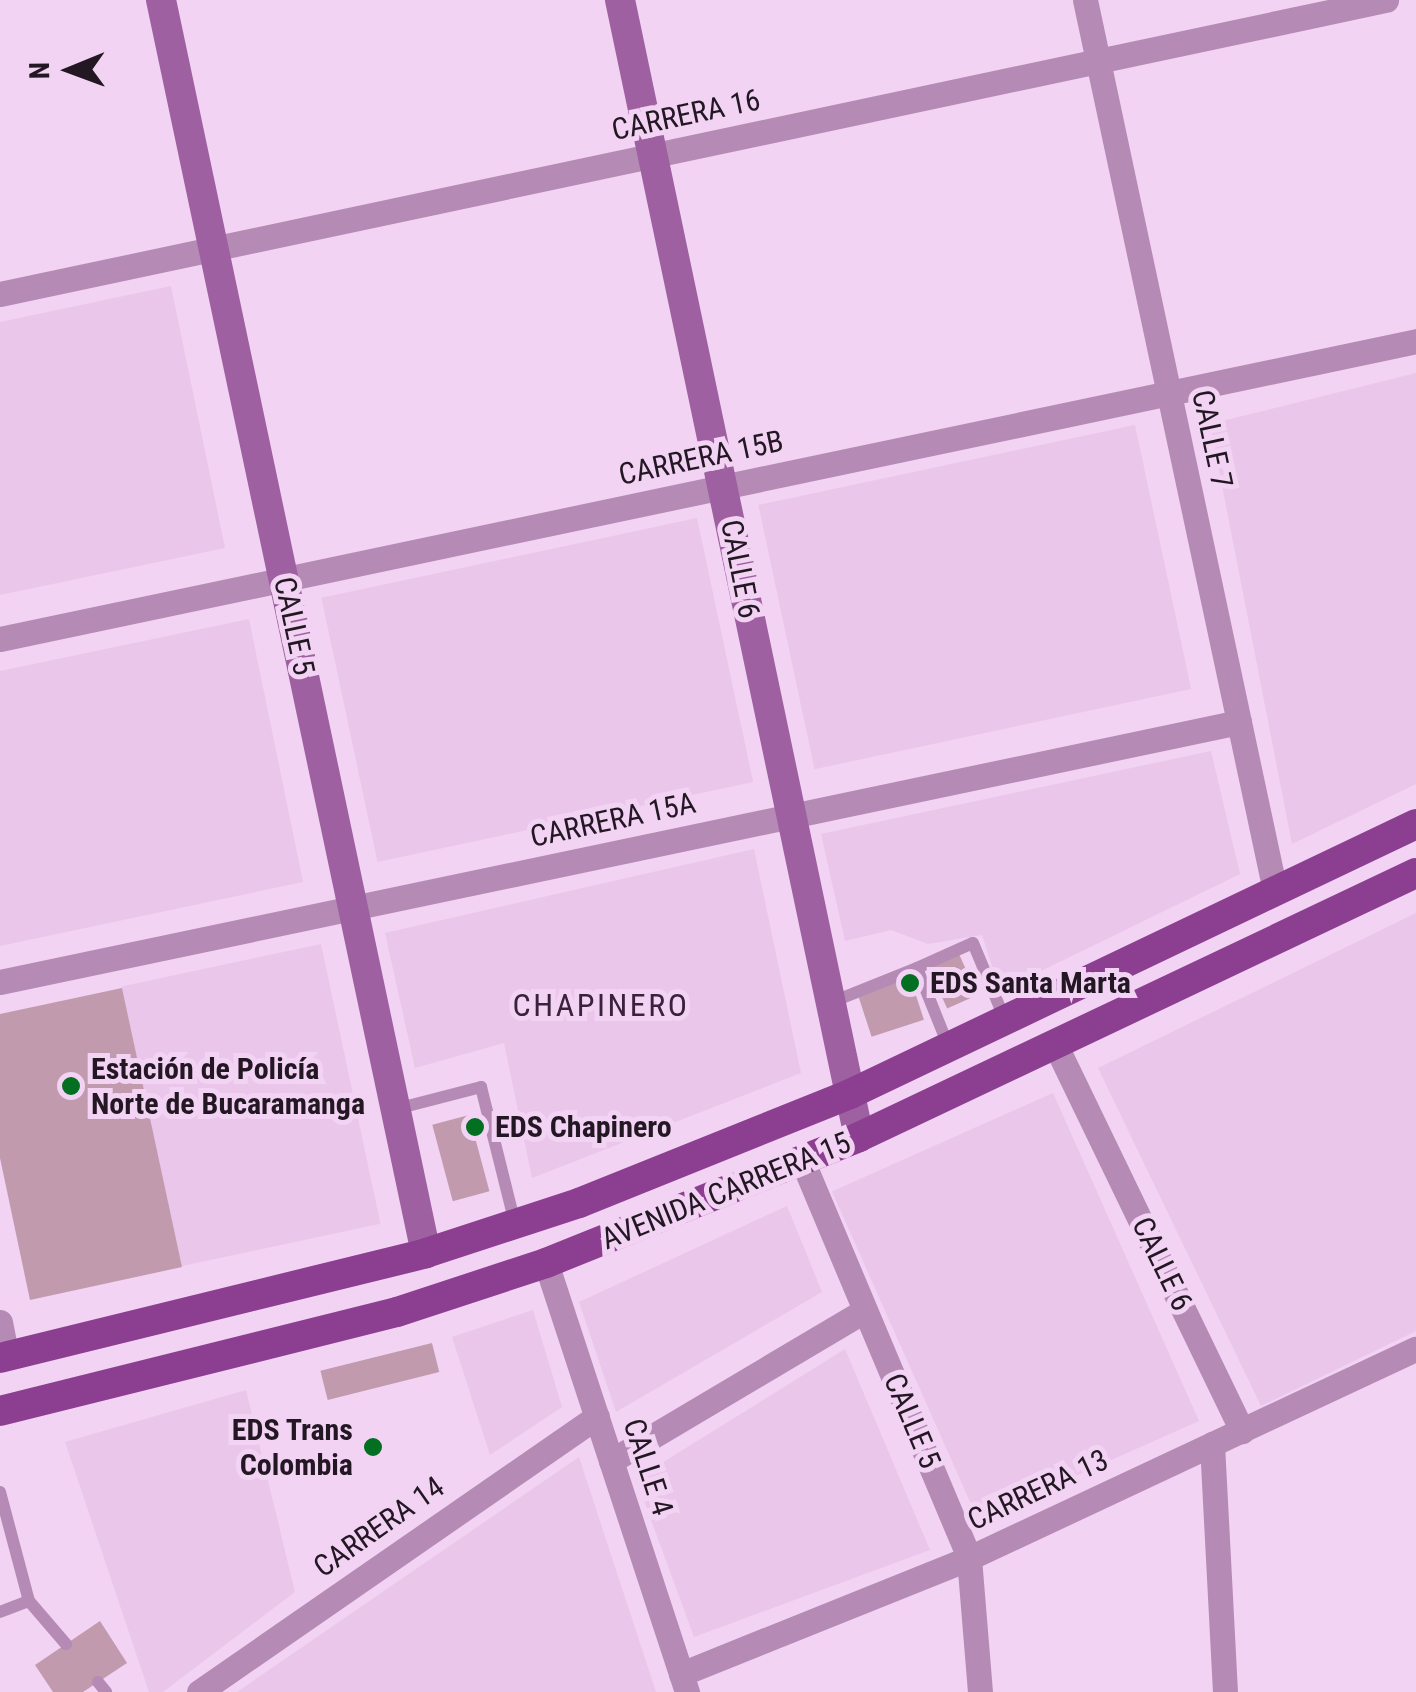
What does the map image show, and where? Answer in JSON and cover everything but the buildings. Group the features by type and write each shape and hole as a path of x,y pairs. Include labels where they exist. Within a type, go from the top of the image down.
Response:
{"main road":[{"name":"AVENIDA CARRERA 15","path":"4,1358 426,1253 515,1226 850,1094 1416,824"},
{"name":"AVENIDA CARRERA 15","path":"0,1411 397,1312 546,1263 859,1137 1416,873"}],"street":[{"name":"CALLE 5","path":"162,0 426,1253"},
{"name":"CALLE 6","path":"620,0 859,1137"},
{"name":"CALLE 7","path":"1085,0 1275,891"},
{"name":"CARRERA 16","path":"0,294 1386,0"},
{"name":"CARRERA 15B","path":"0,639 1416,340"},
{"name":"CARRERA 15A","path":"0,982 1239,722"},
{"name":"CALLE 6","path":"1056,1044 1242,1430"},
{"name":"CALLE 5","path":"802,1160 970,1558 980,1692"},
{"name":"CALLE 4","path":"546,1263 684,1683"},
{"path":"611,1462 865,1310"},
{"path":"0,1322 4,1358"},
{"name":"CARRERA 13","path":"684,1683 970,1558 1416,1349"},
{"name":"CARRERA 14","path":"199,1692 597,1416"},
{"path":"1212,1444 1225,1692"}],"lane":[{"path":"830,1003 974,943 1005,1020"},
{"path":"916,968 948,1047"},
{"path":"396,1108 481,1087 515,1226"},
{"path":"1,1496 29,1601 66,1644"},
{"path":"0,1612 29,1601"}],"shaded area":[{"path":"171,286 225,548 0,595 0,322"},
{"path":"1416,373 1416,784 1292,844 1210,424"},
{"path":"1135,425 1191,689 815,769 758,505"},
{"path":"697,518 753,782 378,862 321,598"},
{"path":"249,619 303,882 0,946 0,671"},
{"path":"1211,751 1240,874 1000,991 982,935 928,944 891,930 845,941 821,834"},
{"path":"754,849 801,1073 532,1178 504,1043 415,1068 385,933"},
{"path":"1416,913 1416,1331 1261,1406 1098,1068"},
{"path":"321,944 380,1224 181,1266 121,986"},
{"path":"1053,1093 1199,1421 978,1519 832,1191"},
{"path":"787,1206 822,1292 616,1412 579,1302"},
{"path":"533,1310 562,1407 490,1455 452,1337"},
{"path":"845,1349 930,1550 694,1637 636,1479"},
{"path":"246,1390 295,1592 163,1692 149,1692 65,1442"},
{"path":"579,1457 656,1692 237,1692"}],"place":[{"name":"EDS Santa Marta","path":"910,983"},
{"name":"Estación de Policía Norte de Bucaramanga","path":"71,1086"},
{"name":"EDS Chapinero","path":"475,1127"},
{"name":"EDS Trans Colombia","path":"373,1447"}],"district":[{"name":"CHAPINERO","path":"601,1005"}]}
